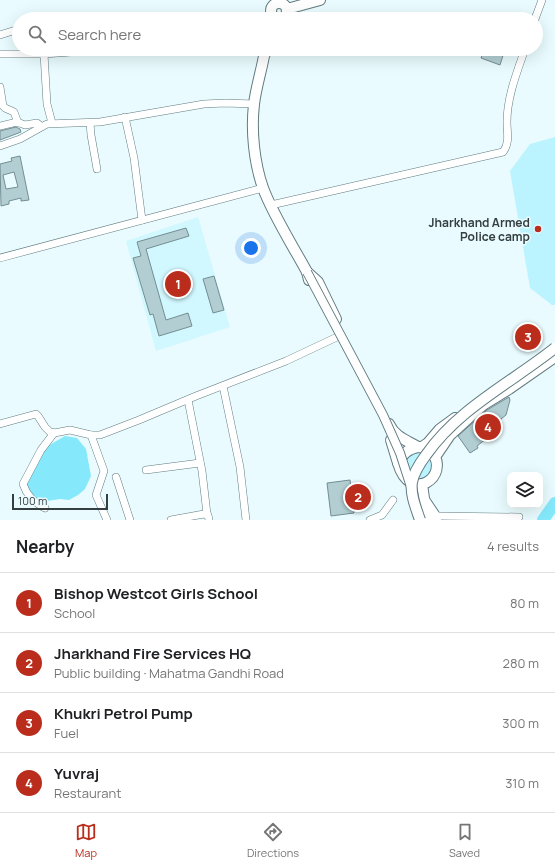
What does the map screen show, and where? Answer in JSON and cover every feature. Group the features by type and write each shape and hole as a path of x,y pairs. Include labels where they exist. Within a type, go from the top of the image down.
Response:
{"main road":[{"path":"287,9 320,0"},
{"path":"270,12 271,7 278,1 284,4 287,9 286,12"},
{"path":"264,56 254,104 254,143 263,188 307,272 310,286 379,414 396,453 419,520"},
{"path":"307,272 318,282 392,430 396,435 420,447 430,450 435,456 438,465 436,474 430,480 422,484 414,484 406,480 400,468 402,455 409,449 420,447 428,443 440,429 555,344"},
{"path":"419,520 412,490 413,478 422,460 430,449 459,418 555,348"},
{"path":"430,519 418,493 418,482 424,467 439,444 472,412 555,353"},
{"path":"435,456 450,435 483,405 510,389 555,357"},
{"path":"422,484 423,499 430,519"}],"street":[{"path":"538,12 542,0"},
{"path":"0,35 12,31"},
{"path":"0,54 12,54"},
{"path":"44,56 47,104 52,123"},
{"path":"271,205 503,152 508,144 507,119 509,104 523,56"},
{"path":"0,87 3,106 14,112 18,123"},
{"path":"0,146 20,139 41,126 52,123 90,123 204,104 254,104"},
{"path":"125,117 134,158 142,220"},
{"path":"0,126 18,123 25,125 37,123 41,126"},
{"path":"90,123 97,169"},
{"path":"0,258 263,188"},
{"path":"307,272 383,415 400,453 412,490"},
{"path":"0,424 36,414 48,430 54,433 73,430 91,435 104,433 286,361 337,337"},
{"path":"223,386 240,467 246,520"},
{"path":"188,400 200,463 208,517"},
{"path":"45,508 35,503 25,491 23,484 41,450 54,433"},
{"path":"91,435 104,471 96,495 106,520"},
{"path":"146,470 200,463"},
{"path":"116,477 130,520"},
{"path":"370,520 382,516 393,500"},
{"path":"171,520 204,514 208,517"},
{"path":"430,519 519,517"}],"shaded area":[{"name":"Jharkhand Armed Police camp","path":"555,137 555,305 552,305 530,288 510,171 530,144"},
{"path":"198,217 230,327 156,351 126,241"},
{"path":"65,436 77,438 86,449 91,476 85,489 69,500 60,499 47,501 36,499 27,491 25,472 46,447"},
{"path":"418,450 428,455 433,465 430,475 420,481 403,470 408,454"}],"building":[{"path":"482,56 503,56 500,65 481,58"},
{"path":"16,127 20,129 21,132 0,140 0,131"},
{"path":"20,156 29,200 21,201 21,198 9,201 9,204 1,206 0,164 12,161 11,158","holes":["14,172 18,187 6,189 3,175"]},
{"path":"186,228 189,236 146,249 166,320 188,313 192,326 159,336 153,314 150,315 133,258 141,256 137,242"},
{"path":"214,276 224,310 213,313 203,279"},
{"path":"509,397 510,400 506,415 501,419 492,434 477,446 478,448 470,453 458,436 487,410"},
{"path":"350,480 354,513 331,516 327,483"}],"waterway":[{"path":"543,520 555,503"}],"place":[{"name":"Jharkhand Armed Police camp","path":"538,229"},
{"name":"Bishop Westcot Girls School","path":"178,284"},
{"name":"Khukri Petrol Pump","path":"528,337"},
{"name":"Yuvraj","path":"488,427"},
{"name":"Jharkhand Fire Services HQ","path":"358,497"}]}
